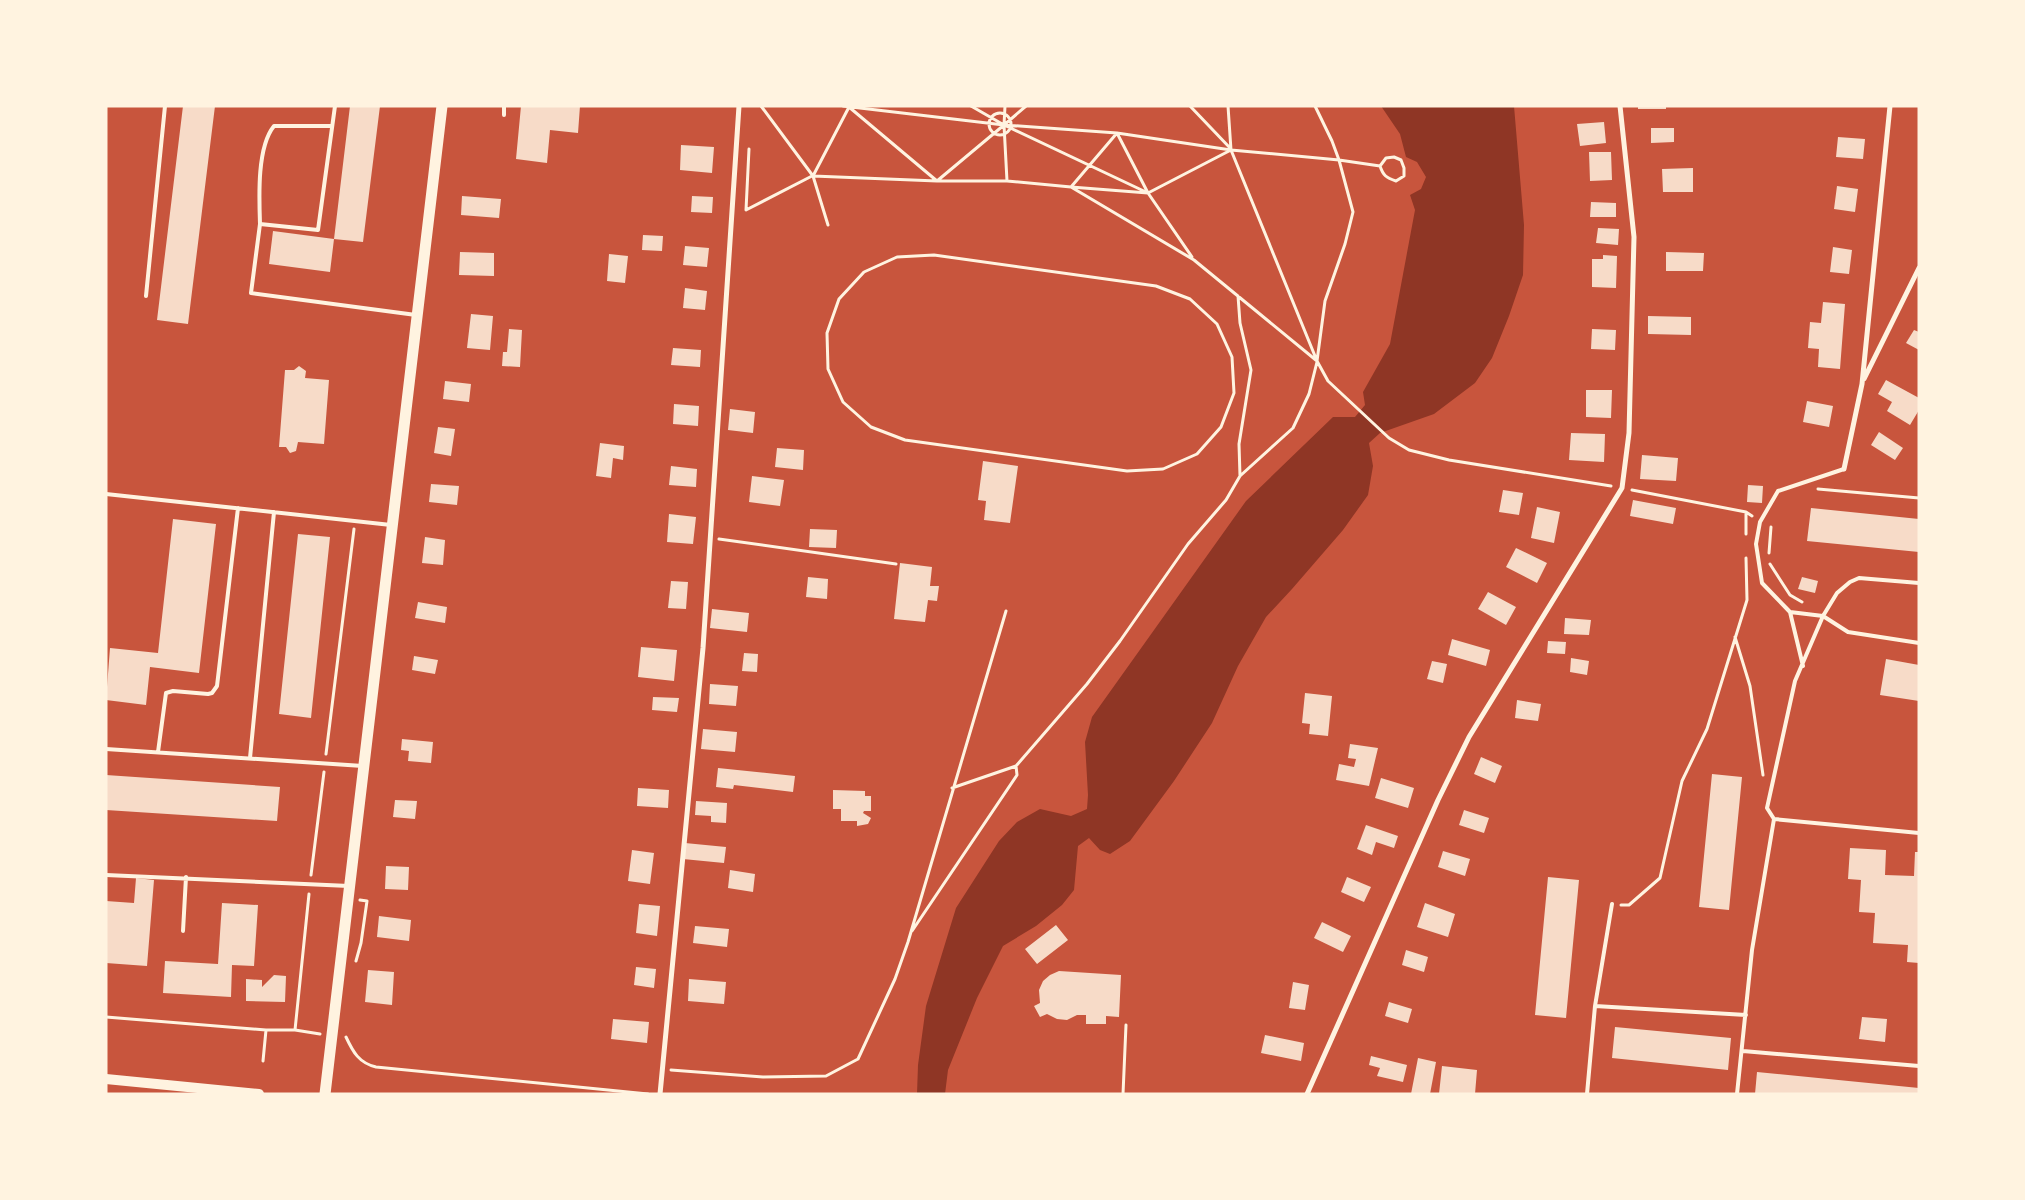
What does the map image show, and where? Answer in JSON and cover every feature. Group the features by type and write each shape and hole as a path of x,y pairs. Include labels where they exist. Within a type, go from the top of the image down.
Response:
{"main road":[{"path":"324,1094 442,106"},
{"path":"106,1079 259,1094"}],"street":[{"path":"660,1094 703,648 738,106"},
{"path":"1307,1094 1438,800 1469,737 1622,488 1630,433 1634,237 1620,106"},
{"path":"1844,469 1862,384 1890,106"},
{"path":"1862,384 1919,268"}],"lane":[{"path":"146,296 165,106"},
{"path":"260,224 318,230 335,106"},
{"path":"504,106 504,115"},
{"path":"332,126 274,126 267,134 259,182 260,224 251,293 418,315"},
{"path":"1803,666 1790,612 1762,582 1756,544 1760,522 1778,491 1844,469"},
{"path":"106,494 393,525"},
{"path":"158,752 166,693 173,691 208,694 212,693 217,686 238,508"},
{"path":"250,758 274,512"},
{"path":"1737,1094 1743,1051 1752,950 1774,819 1767,808 1795,681 1823,616 1837,593 1850,582 1859,578 1919,583"},
{"path":"1790,612 1823,616 1848,632 1919,643"},
{"path":"106,749 363,766"},
{"path":"1774,819 1919,833"},
{"path":"106,874 350,886"},
{"path":"183,931 186,877"},
{"path":"1587,1094 1595,1006 1612,904"},
{"path":"1595,1006 1746,1016"},
{"path":"1743,1051 1919,1066"}],"path":[{"path":"762,106 813,176 828,225"},
{"path":"843,106 1012,127 1118,132 1231,150 1339,160 1380,166"},
{"path":"971,106 1004,125"},
{"path":"1005,106 1004,135 1007,181"},
{"path":"937,181 1026,106"},
{"path":"1190,106 1231,150"},
{"path":"1228,106 1231,150 1317,361 1328,381 1389,438 1409,450 1449,460 1622,488 1746,512 1760,522"},
{"path":"953,788 1016,766 1087,684 1120,641 1188,544 1226,500 1240,476 1293,428 1309,394 1317,361 1324,300 1345,244 1353,212 1339,160 1315,106"},
{"path":"813,176 849,107"},
{"path":"849,107 937,181"},
{"path":"995,114 1004,114 1011,119 1012,127 1007,135 994,133 990,129 990,117 995,114"},
{"path":"1012,127 1148,193"},
{"path":"1072,187 1118,132"},
{"path":"1118,132 1148,193 1194,260"},
{"path":"749,144 746,210 813,176 937,181 1007,181 1148,193 1231,150"},
{"path":"1394,157 1401,160 1404,176 1396,181 1390,179 1383,175 1380,166 1386,158 1394,157"},
{"path":"1072,187 1194,260 1317,361"},
{"path":"934,255 1156,286 1190,299 1217,324 1232,356 1234,393 1225,419 1222,427 1197,454 1163,469 1127,471 905,440 870,427 844,402 828,370 827,333 839,299 864,272 881,264 897,257 934,255"},
{"path":"1238,296 1240,323 1251,370 1239,444 1240,476"},
{"path":"1811,488 1919,498"},
{"path":"1746,512 1746,541"},
{"path":"1771,524 1768,561 1790,595 1823,616"},
{"path":"711,538 896,564"},
{"path":"1612,904 1629,905 1660,878 1682,780 1707,729 1747,600 1746,551"},
{"path":"663,1069 763,1077 826,1076 858,1059 895,979 910,935 1006,611"},
{"path":"1735,637 1750,686 1764,781"},
{"path":"910,935 1017,776 1016,766"},
{"path":"106,1017 266,1030 295,1030 332,1035 346,1037 356,1057 368,1065 376,1067 648,1094"},
{"path":"1123,1094 1126,1025"},
{"path":"263,1061 266,1030"},
{"path":"375,1074 376,1067"}],"shaded area":[{"path":"1381,106 1514,106 1524,225 1523,275 1492,358 1475,383 1434,414 1380,433 1369,443 1373,466 1368,495 1343,530 1266,617 1238,666 1212,723 1174,781 1130,841 1110,854 1100,850 1089,838 1078,846 1074,890 1062,905 1036,926 1003,946 977,998 948,1070 945,1094 917,1094 918,1065 926,1006 956,908 999,841 1017,822 1040,809 1071,816 1087,809 1085,742 1092,717 1246,501 1333,417 1355,417 1365,405 1363,392 1390,344 1415,210 1410,195 1421,189 1426,177 1417,162 1406,157 1400,134"}],"building":[{"path":"183,106 215,106 188,324 157,320"},
{"path":"350,106 380,106 363,242 334,239"},
{"path":"521,106 580,106 578,133 550,130 547,163 516,159"},
{"path":"1638,106 1666,106 1666,109 1638,109"},
{"path":"1604,122 1606,143 1580,146 1577,124"},
{"path":"1651,128 1674,128 1674,142 1651,143"},
{"path":"1838,137 1865,139 1863,159 1836,157"},
{"path":"681,145 714,147 712,173 680,170"},
{"path":"1589,152 1611,152 1612,180 1590,181"},
{"path":"1693,168 1693,192 1663,192 1662,169"},
{"path":"1837,186 1858,189 1855,212 1834,209"},
{"path":"462,196 501,199 499,218 461,215"},
{"path":"692,196 713,197 712,213 691,212"},
{"path":"1591,202 1616,203 1616,217 1590,217"},
{"path":"1598,228 1619,229 1618,245 1596,243"},
{"path":"273,231 334,239 330,272 269,264"},
{"path":"643,235 663,236 662,251 642,250"},
{"path":"685,246 709,248 707,267 683,265"},
{"path":"1833,247 1852,250 1849,274 1830,272"},
{"path":"460,252 494,253 494,276 459,275"},
{"path":"1666,252 1704,253 1703,271 1666,271"},
{"path":"609,254 628,256 625,283 607,281"},
{"path":"1603,255 1617,256 1616,288 1592,287 1592,259 1603,259"},
{"path":"685,288 707,291 705,310 683,308"},
{"path":"1823,302 1845,304 1840,369 1818,367 1819,349 1808,348 1810,322 1821,323"},
{"path":"471,314 493,316 490,350 467,348"},
{"path":"1648,316 1691,317 1691,335 1648,334"},
{"path":"509,329 522,330 520,367 502,366 503,352 507,352"},
{"path":"1592,329 1616,330 1615,350 1591,349"},
{"path":"1914,330 1919,332 1919,350 1906,343"},
{"path":"673,348 701,350 700,367 671,365"},
{"path":"299,366 306,371 305,378 329,380 324,444 298,442 296,451 290,453 286,447 279,447 285,370 294,370"},
{"path":"1886,380 1919,398 1919,410 1910,425 1887,411 1892,402 1878,394"},
{"path":"445,381 471,384 469,402 443,399"},
{"path":"1586,390 1612,390 1611,418 1586,417"},
{"path":"1807,401 1833,406 1829,427 1803,422"},
{"path":"674,404 699,406 698,426 673,424"},
{"path":"730,409 755,412 753,433 728,430"},
{"path":"438,427 455,429 451,456 434,453"},
{"path":"1879,432 1903,448 1895,460 1871,445"},
{"path":"1571,433 1605,434 1604,462 1569,460"},
{"path":"600,443 624,446 623,460 613,458 611,478 596,476"},
{"path":"777,448 804,450 803,470 775,467"},
{"path":"1642,455 1678,458 1676,481 1640,479"},
{"path":"983,461 1018,466 1010,523 984,520 986,501 978,500"},
{"path":"671,466 697,469 696,487 669,485"},
{"path":"752,476 784,480 780,506 749,502"},
{"path":"431,484 459,486 457,505 429,502"},
{"path":"1748,485 1763,486 1762,503 1747,502"},
{"path":"1503,490 1523,493 1519,515 1499,512"},
{"path":"1633,500 1676,508 1673,524 1630,516"},
{"path":"1537,507 1560,512 1554,543 1531,538"},
{"path":"1811,508 1919,519 1919,552 1807,541"},
{"path":"669,514 696,517 693,544 667,542"},
{"path":"173,519 216,524 199,673 150,667 146,705 106,700 110,648 158,653"},
{"path":"810,529 837,530 836,548 809,547"},
{"path":"298,534 330,537 311,718 279,714"},
{"path":"425,537 445,540 443,565 422,563"},
{"path":"1516,548 1547,563 1537,583 1506,567"},
{"path":"900,563 932,567 930,586 939,586 937,601 928,600 925,622 894,619"},
{"path":"808,577 828,579 827,599 806,597"},
{"path":"1802,577 1818,581 1815,593 1798,589"},
{"path":"671,581 688,582 686,609 668,608"},
{"path":"1488,592 1516,607 1506,625 1478,609"},
{"path":"418,602 447,607 445,623 415,618"},
{"path":"712,609 749,613 747,632 710,628"},
{"path":"1565,618 1591,620 1589,635 1564,634"},
{"path":"1452,639 1490,650 1486,666 1448,655"},
{"path":"1548,641 1566,642 1565,654 1547,653"},
{"path":"641,647 677,650 674,681 638,677"},
{"path":"744,653 758,654 757,672 742,671"},
{"path":"414,656 438,660 435,674 412,670"},
{"path":"1571,658 1589,661 1587,675 1570,672"},
{"path":"1886,659 1919,665 1919,701 1880,695"},
{"path":"1432,661 1447,664 1443,683 1427,679"},
{"path":"710,684 738,686 736,706 709,704"},
{"path":"1305,693 1332,696 1328,736 1309,734 1310,724 1302,723"},
{"path":"653,697 679,698 677,712 652,710"},
{"path":"1517,700 1541,704 1538,721 1515,718"},
{"path":"703,729 737,732 735,752 701,749"},
{"path":"402,739 433,742 431,763 408,761 409,751 401,750"},
{"path":"1350,744 1378,748 1369,786 1336,780 1339,764 1354,767 1356,759 1348,758"},
{"path":"1481,757 1502,766 1495,783 1474,774"},
{"path":"718,768 795,776 793,792 734,785 733,789 716,787"},
{"path":"1712,774 1742,777 1729,910 1699,907"},
{"path":"106,775 280,787 277,821 106,810"},
{"path":"1381,778 1414,788 1408,808 1375,798"},
{"path":"638,788 669,790 668,808 637,806"},
{"path":"833,790 865,791 865,796 871,796 871,811 864,811 863,813 871,818 868,824 857,826 857,821 841,821 841,809 833,809"},
{"path":"395,800 417,801 415,819 393,817"},
{"path":"696,801 727,803 726,823 711,822 711,816 695,815"},
{"path":"1464,810 1489,818 1484,833 1459,825"},
{"path":"1366,825 1398,836 1394,848 1376,842 1372,855 1357,849"},
{"path":"685,843 726,847 724,863 683,859"},
{"path":"1850,848 1886,850 1885,875 1914,876 1915,852 1919,852 1919,963 1907,962 1908,945 1873,943 1875,913 1859,912 1861,880 1848,879"},
{"path":"632,850 654,853 650,884 628,881"},
{"path":"1443,851 1470,859 1465,876 1438,867"},
{"path":"386,866 409,867 408,890 385,889"},
{"path":"730,870 755,874 753,892 728,888"},
{"path":"1347,877 1371,887 1364,902 1341,892"},
{"path":"1548,877 1579,880 1566,1018 1535,1015"},
{"path":"136,878 154,880 147,966 106,963 106,901 134,903"},
{"path":"222,903 258,905 254,966 232,965 231,997 163,993 165,961 218,964"},
{"path":"1425,903 1455,914 1448,937 1417,927"},
{"path":"639,904 660,906 657,936 636,933"},
{"path":"379,916 411,920 409,941 377,937"},
{"path":"1322,922 1351,936 1343,952 1314,938"},
{"path":"1056,925 1068,940 1037,964 1025,949"},
{"path":"695,926 729,929 727,947 693,943"},
{"path":"1406,950 1428,957 1424,972 1402,965"},
{"path":"636,967 656,969 654,988 634,985"},
{"path":"368,970 394,972 392,1005 365,1002"},
{"path":"1059,971 1121,975 1119,1017 1106,1016 1106,1024 1086,1024 1086,1015 1077,1015 1067,1020 1057,1019 1047,1014 1040,1017 1034,1006 1040,1003 1039,990 1043,981"},
{"path":"274,975 286,976 285,1002 246,1001 246,979 262,980 262,987"},
{"path":"689,979 726,982 724,1004 688,1001"},
{"path":"1293,982 1309,985 1305,1010 1289,1008"},
{"path":"1389,1002 1412,1009 1408,1023 1385,1016"},
{"path":"1862,1017 1887,1019 1885,1042 1859,1039"},
{"path":"613,1019 649,1022 647,1043 611,1039"},
{"path":"1615,1027 1731,1038 1728,1070 1612,1058"},
{"path":"1265,1035 1304,1043 1301,1061 1261,1053"},
{"path":"1371,1056 1407,1065 1403,1082 1377,1076 1380,1068 1369,1065"},
{"path":"1418,1058 1436,1062 1430,1094 1411,1094"},
{"path":"1442,1066 1477,1070 1475,1094 1439,1094"},
{"path":"1757,1072 1919,1088 1919,1094 1755,1094"}]}
